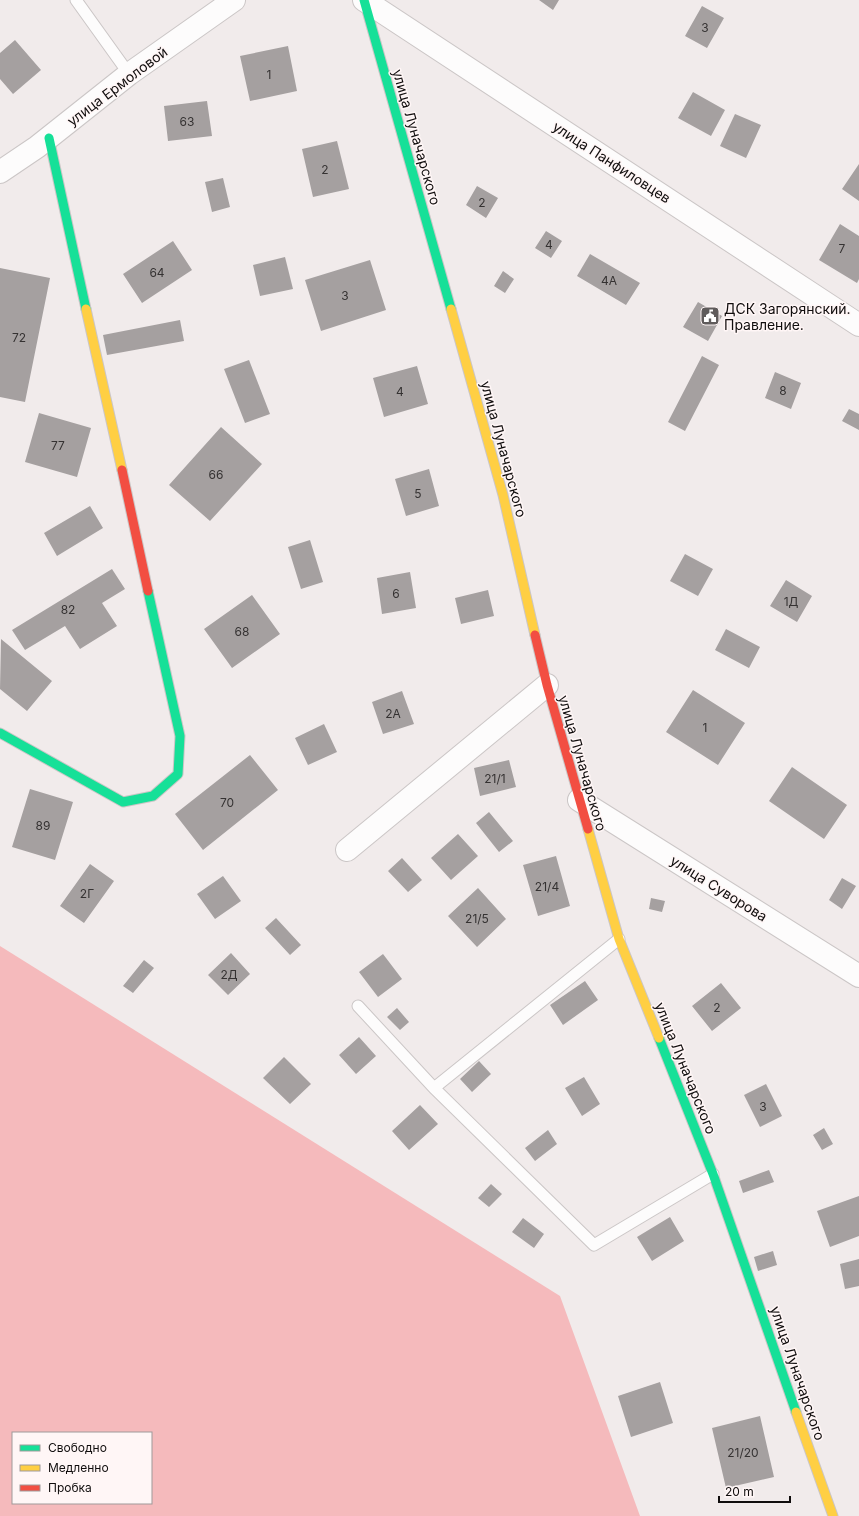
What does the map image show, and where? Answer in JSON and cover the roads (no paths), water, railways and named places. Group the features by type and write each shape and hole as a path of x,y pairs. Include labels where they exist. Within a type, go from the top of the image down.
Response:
{"street":[{"name":"улица Ермоловой","path":"0,172 49,138 129,74 234,0"},
{"name":"улица Панфиловцев","path":"364,0 859,325"},
{"name":"улица Луначарского","path":"364,0 503,495 547,685 619,939 713,1174 833,1516"},
{"path":"0,733 123,802 153,796 178,774 180,736 49,138"},
{"path":"347,850 547,685"},
{"name":"улица Суворова","path":"579,800 859,976"}],"lane":[{"path":"76,0 129,74"},
{"path":"434,1088 619,939"},
{"path":"358,1006 434,1088 594,1245 713,1174"}],"place":[{"name":"ДСК Загорянский. Правление.","path":"710,316"}]}
